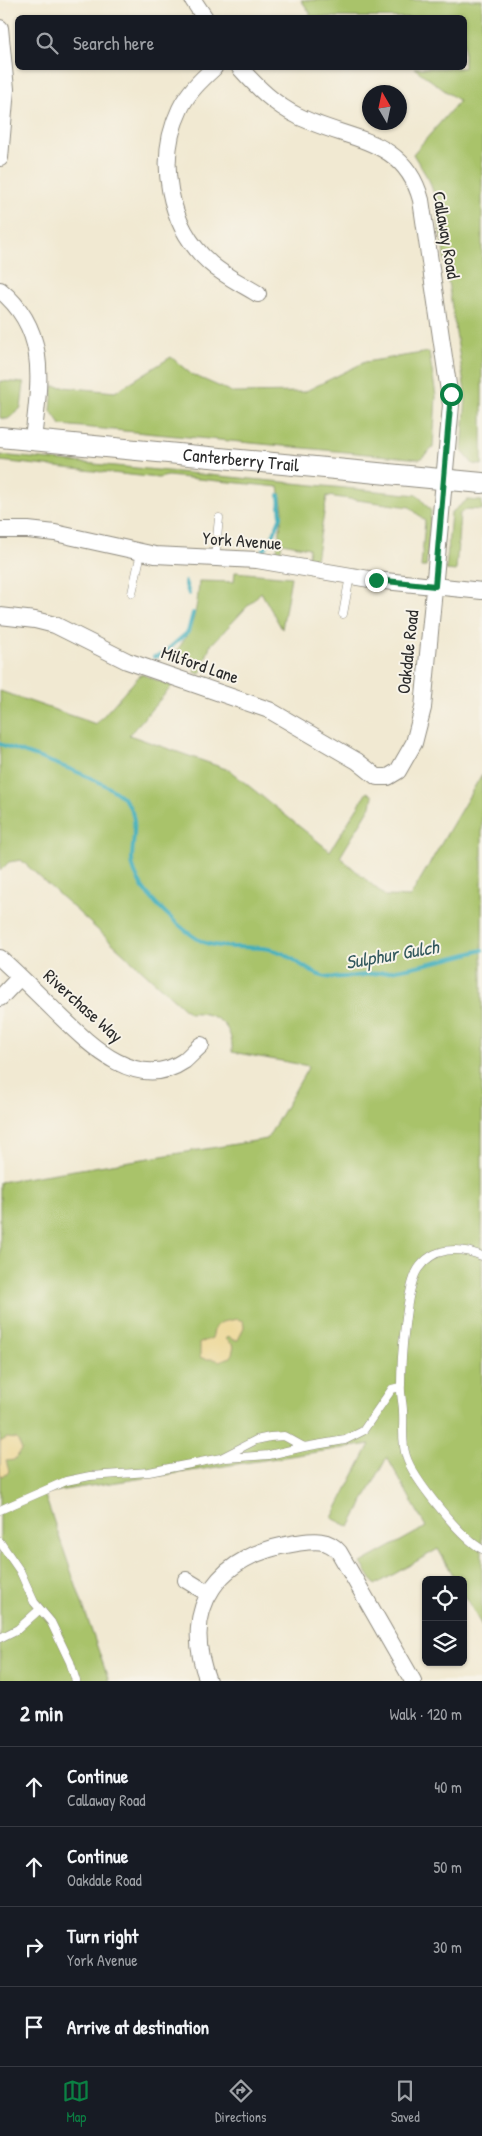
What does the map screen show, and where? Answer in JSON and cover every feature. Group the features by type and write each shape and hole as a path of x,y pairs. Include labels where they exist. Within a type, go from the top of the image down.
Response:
{"street":[{"path":"193,0 203,15"},
{"path":"0,28 6,89 0,158"},
{"path":"212,70 195,86 180,109 175,122 169,155 170,190 181,225 203,257 220,271 258,294"},
{"name":"Callaway Road","path":"242,70 265,94 290,112 309,121 361,137 381,147 401,163 415,182 424,213 451,394 445,479"},
{"path":"0,290 16,306 27,323 38,352 39,375 33,440"},
{"name":"Canterberry Trail","path":"0,438 482,483"},
{"name":"Oakdale Road","path":"377,776 388,777 398,771 416,736 422,708 445,479"},
{"name":"York Avenue","path":"0,530 28,530 55,533 141,553 277,562 350,576 482,591"},
{"name":"Milford Lane","path":"0,616 35,620 56,625 127,661 269,710 357,761 377,776"},
{"name":"Riverchase Way","path":"0,958 96,1048 125,1065 149,1070 167,1068 184,1060 201,1045"},
{"path":"0,998 20,976"},
{"path":"208,1681 200,1657 198,1631 200,1617 210,1594 226,1571 254,1553 302,1542 321,1541 331,1544 339,1552 412,1681"},
{"path":"186,1580 210,1594"}],"lane":[{"path":"215,558 218,518"},
{"path":"132,593 141,553"},
{"path":"343,614 350,576"},
{"path":"482,1256 452,1249 435,1254 417,1271 413,1279 408,1312 400,1387 404,1414 403,1444 410,1466 456,1528 482,1549"},
{"path":"0,1510 71,1479 104,1474 149,1472 221,1458 269,1454 345,1440 363,1431 392,1389 400,1387"},
{"path":"221,1458 256,1440 284,1436 304,1447"},
{"path":"0,1542 20,1571 39,1610 50,1622 61,1642 76,1681"},
{"path":"0,1638 18,1629 39,1610"}],"green space":[{"path":"301,0 482,0 482,465 473,464 462,451 466,398 435,197 429,180 413,154 459,101 417,70 467,70 467,15 309,15 311,14"},
{"path":"429,352 436,396 433,448 420,459 61,425 51,411 53,386 115,392 171,357 191,374 234,393 304,392 365,362"},
{"path":"0,381 24,383 21,408 8,419 0,418"},
{"path":"0,455 418,495 431,511 426,567 421,567 425,521 410,507 327,496 316,559 308,558 309,548 282,543 280,554 277,550 283,510 279,487 168,476 158,478 0,461"},
{"path":"467,500 482,501 482,510 468,509 460,513 456,571 446,570 451,513"},
{"path":"235,572 291,577 282,629 261,592 210,646 200,674 194,672 196,664 173,656 180,647 193,621 199,581 234,582"},
{"path":"141,674 172,686 129,735 229,770 330,851 367,792 373,796 371,806 340,857 385,896 410,897 482,774 482,1626 467,1600 467,1576 454,1576 438,1549 375,1585 361,1563 426,1527 387,1457 350,1527 332,1518 370,1444 44,1493 109,1681 0,1681 0,1182 267,1139 309,1066 232,1052 230,1034 221,1022 207,1014 189,1013 21,860 9,862 0,871 0,691 96,724"}],"sand":[{"path":"237,1319 243,1321 244,1327 238,1340 233,1340 229,1336 226,1339 234,1346 231,1357 219,1361 200,1357 200,1343 212,1338 215,1327 222,1322"},
{"path":"7,1438 17,1439 22,1450 14,1460 6,1461 9,1471 7,1474 0,1476 0,1442"}],"waterway":[{"path":"273,536 281,516 279,495"},
{"path":"262,552 271,539"},
{"path":"185,582 189,594"},
{"path":"166,651 188,632 193,613"},
{"path":"154,657 165,654"},
{"name":"Sulphur Gulch","path":"0,744 81,773 121,796 128,803 134,819 132,864 139,882 148,895 164,911 201,941 216,946 261,948 277,951 318,975 331,978 394,971 482,950"}],"route":[{"path":"376,580 435,586 451,394"}]}
